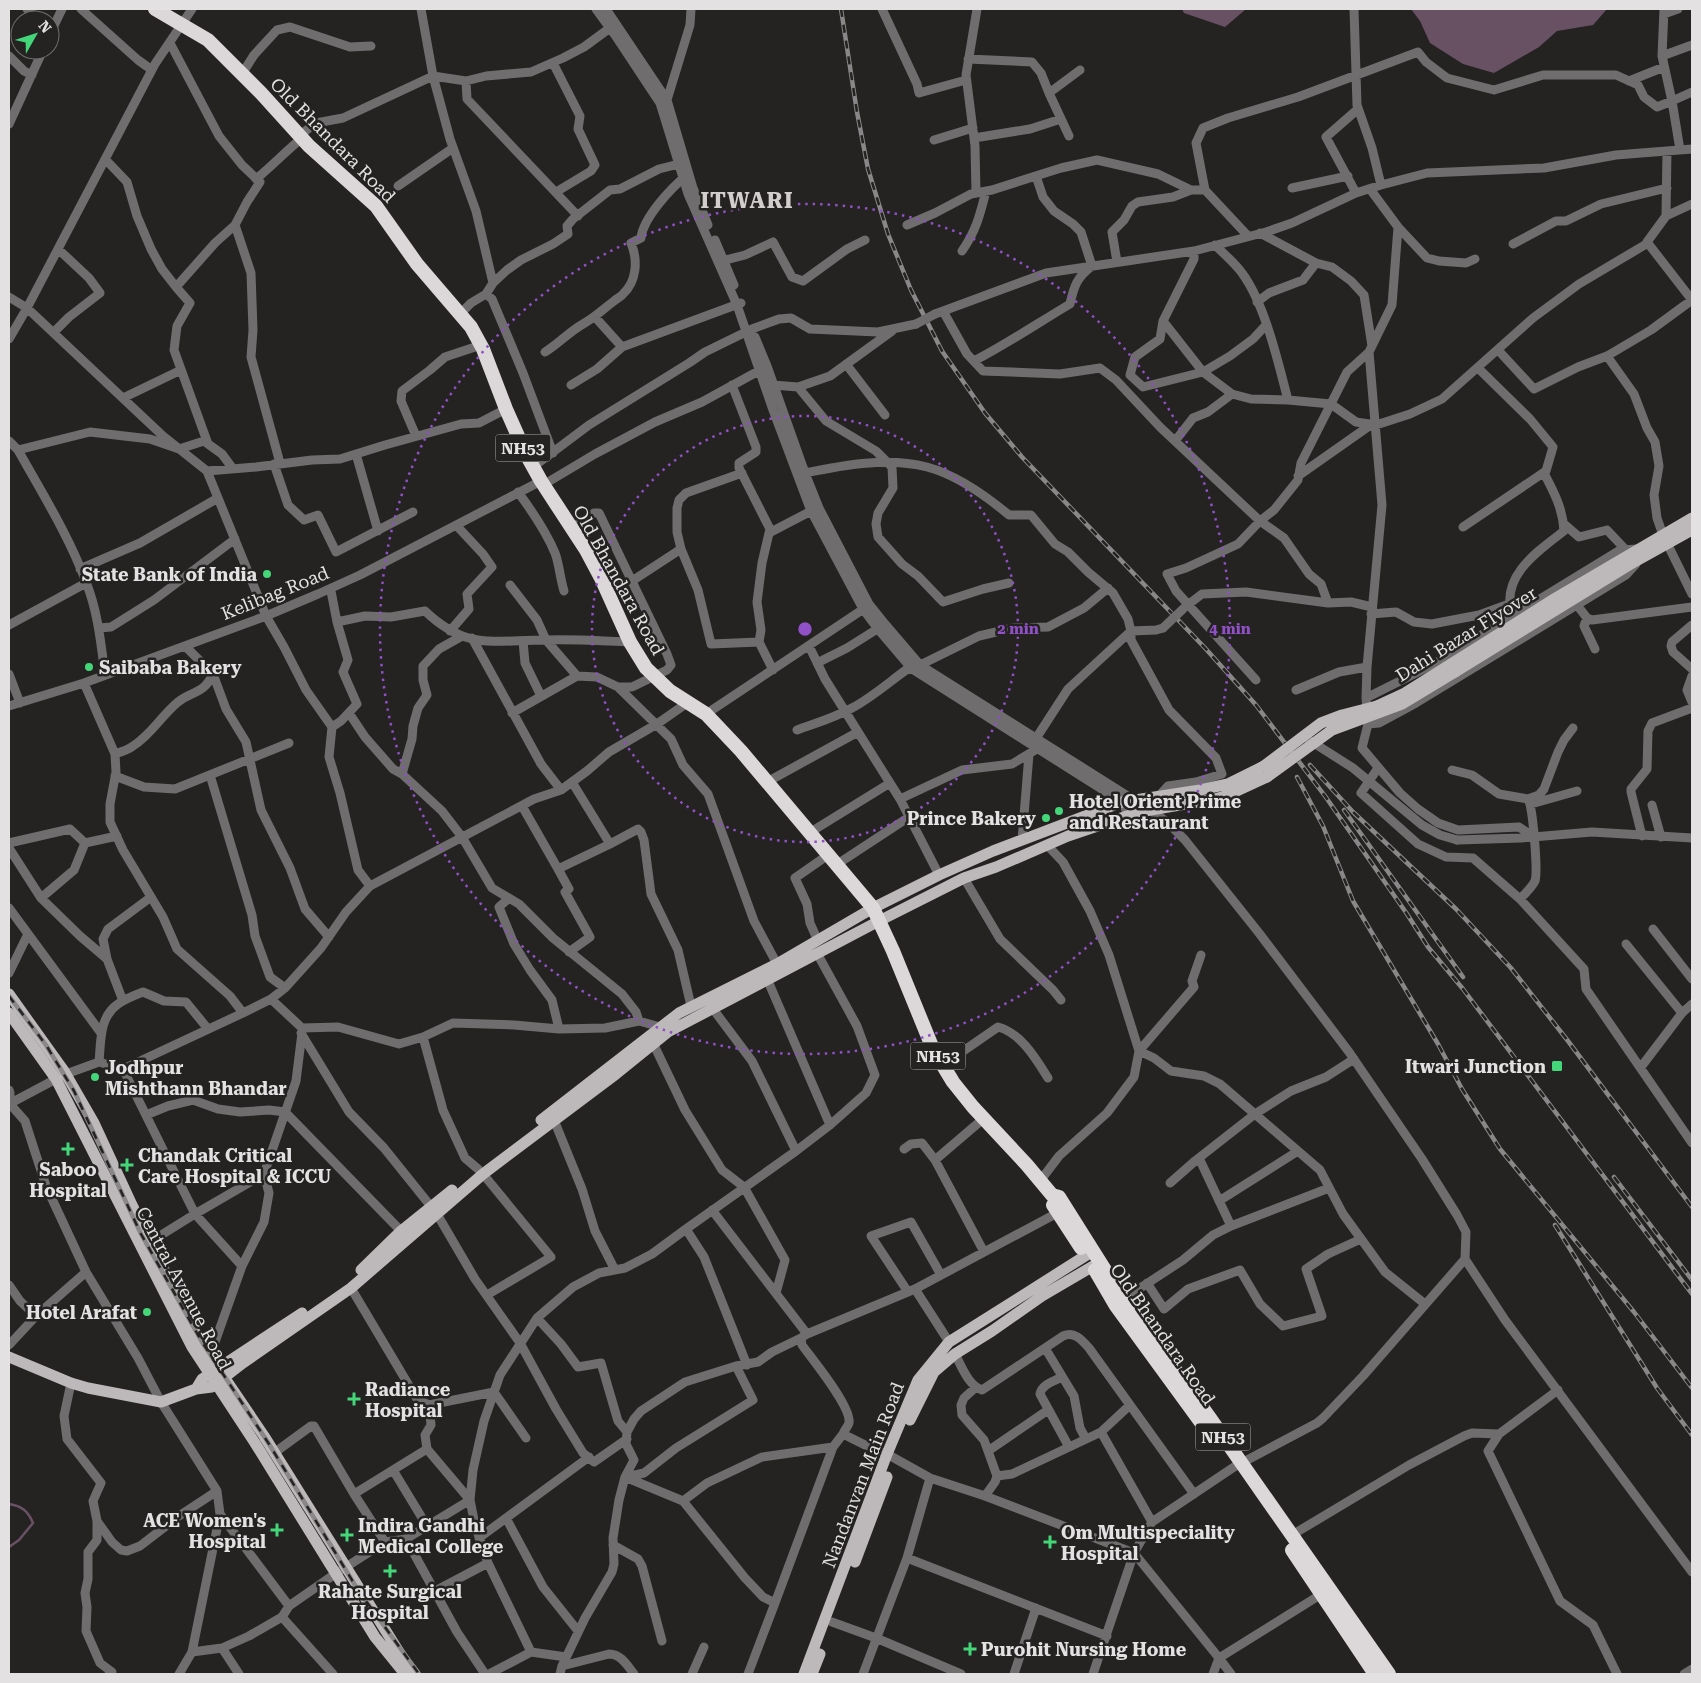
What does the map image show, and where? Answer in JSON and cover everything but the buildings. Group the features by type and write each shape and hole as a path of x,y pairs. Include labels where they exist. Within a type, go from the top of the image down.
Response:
{"highway":[{"name":"Old Bhandara Road","path":"155,9 208,40 301,136 376,206 417,264 471,327 481,345 506,409 533,467 602,580 630,642 646,668 670,691 706,714 741,751 873,908 893,951 933,1049 953,1082 1040,1181"},
{"name":"NH53","path":"1040,1181 1052,1196 1052,1203 1062,1210"},
{"name":"Old Bhandara Road","path":"1062,1210 1093,1259 1116,1306 1237,1465 1320,1594 1338,1611 1375,1674"},
{"name":"NH53","path":"1093,1259 1125,1298 1237,1465 1292,1535 1338,1611 1389,1674"}],"main road":[{"path":"1666,540 1692,518"},
{"path":"1666,540 1692,530"},
{"name":"Dahi Bazar Flyover","path":"664,1029 691,1006 777,964 873,908 939,875 1022,840 1122,802 1228,784 1264,766 1321,723 1377,706 1405,693 1554,599 1627,557 1641,554 1666,540"},
{"name":"Dahi Bazar Flyover","path":"664,1029 713,1009 964,878 996,867 1068,836 1139,813 1168,806 1215,800 1228,796 1267,777 1332,730 1402,704 1627,557"},
{"path":"9,994 94,1124 150,1242 199,1340 210,1356 217,1377 274,1453 404,1660 415,1674"},
{"name":"Central Avenue Road","path":"9,1012 61,1076 192,1347 217,1377 255,1443 375,1637 405,1674"},
{"path":"480,1171 616,1074 653,1043 664,1029"},
{"path":"264,1343 351,1288 434,1210 480,1171 664,1029"},
{"path":"9,1357 71,1383 161,1402 196,1389 202,1379 217,1377 348,1282 401,1231 434,1210"},
{"path":"812,1674 891,1455 934,1372 955,1354 992,1331 1093,1259"},
{"name":"Nandanvan Main Road","path":"804,1674 891,1455 918,1380 949,1342 1093,1259"}],"street":[{"path":"81,9 138,60 152,70"},
{"path":"9,339 152,70 192,9"},
{"path":"421,9 433,76 453,148 476,211 493,283"},
{"path":"596,9 613,26 664,101 686,176 688,194 709,235 739,304 815,509 866,607 916,667 1139,813 1167,822 1185,840 1265,940 1354,1059 1422,1159 1457,1215 1466,1232 1465,1259 1505,1320 1692,1572"},
{"path":"606,9 613,26"},
{"path":"686,176 678,164 664,101 690,25 691,9"},
{"path":"882,9 917,84 919,93 966,80"},
{"path":"976,193 974,138 966,80 977,9"},
{"path":"1354,9 1358,109 1372,148 1380,185"},
{"path":"1678,9 1664,11 1662,56 1680,150"},
{"path":"242,74 254,55 277,30 290,26 350,46 371,46"},
{"path":"256,178 270,168 283,153 316,123 343,118 433,76 466,81 486,76 531,72 584,47 613,26"},
{"path":"170,43 219,136 242,165 260,182 235,225 214,243 176,286"},
{"path":"1662,56 1692,45"},
{"path":"1248,236 1205,190 1196,143 1203,128 1228,118 1298,97 1418,52 1426,62 1447,78 1494,90 1543,75 1616,75 1638,85 1644,97 1657,107 1692,92"},
{"path":"9,56 24,71 32,75"},
{"path":"968,59 1032,62 1041,73 1069,136"},
{"path":"9,124 39,60"},
{"path":"553,63 580,116 578,129 595,165 591,171 556,192"},
{"path":"1629,81 1664,67"},
{"path":"1049,93 1080,70"},
{"path":"466,81 467,99 578,216"},
{"path":"1356,193 1326,137 1358,109"},
{"path":"974,138 1030,129 1061,119"},
{"path":"934,140 973,128"},
{"path":"398,186 453,148"},
{"path":"533,467 589,425 705,352 749,330 779,319 791,318 810,328 878,332 916,324 939,313 1046,273 1194,251 1260,233 1292,223 1356,193 1427,173 1544,168 1616,155 1692,149"},
{"path":"1666,216 1667,151"},
{"path":"105,160 127,182 151,249 162,269 190,303 177,326 174,350 208,444"},
{"path":"907,225 971,194 986,192 1062,168 1097,160 1158,174 1190,190"},
{"path":"460,314 486,294 493,283 521,260 568,234 567,226 573,219 610,190 620,189 659,169 678,164"},
{"path":"545,352 624,294 636,271 635,252 631,243 641,238 642,230 662,199 686,176"},
{"path":"1036,176 1043,197 1054,211 1081,232 1092,266"},
{"path":"1292,188 1348,176"},
{"path":"1513,244 1556,221 1566,221 1601,204 1667,188"},
{"path":"1370,189 1398,227 1427,258 1466,263 1475,259"},
{"path":"1118,262 1112,232 1124,220 1132,206 1138,202 1173,197 1190,190 1205,190"},
{"path":"962,251 971,238 979,220 986,192"},
{"path":"1298,476 1374,425 1410,414 1442,399 1533,318 1579,284 1648,243 1666,216 1692,204"},
{"path":"235,225 251,273 253,330 251,357 288,505 304,520 318,515 336,552 413,512"},
{"path":"1256,680 1185,606 1167,574 1186,568 1238,544 1260,521 1274,510 1298,480 1301,463 1348,372 1371,350 1392,305 1398,227"},
{"path":"1260,233 1316,264 1332,267 1352,282 1364,295 1371,350 1374,425 1382,504 1367,667 1366,698 1368,724 1362,748 1400,793 1418,809 1438,822 1458,830 1519,827 1534,837"},
{"path":"721,261 745,255 773,242 792,277 803,281 847,249 865,240"},
{"path":"1498,350 1534,389 1578,367 1607,356 1651,330 1692,300 1648,243"},
{"path":"1215,245 1242,273 1257,302 1272,340 1288,400"},
{"path":"54,332 69,317 100,293 89,278 58,249"},
{"path":"1194,251 1194,259 1163,322 1160,339 1135,357 1130,375 1143,387 1203,372 1230,356 1253,339 1266,325"},
{"path":"1257,302 1269,293 1303,280 1316,264"},
{"path":"974,361 1000,348 1070,304 1075,286 1083,273 1092,266"},
{"path":"486,294 492,299 523,373 553,453"},
{"path":"9,297 27,308 163,436 207,471 266,616 306,690 332,727 329,757 340,793 358,870 370,886"},
{"path":"571,385 597,369 622,347 739,304"},
{"path":"939,313 967,354 983,371 1060,374 1100,368 1116,380 1175,441 1260,521 1284,538 1309,574 1321,584 1328,603"},
{"path":"595,317 622,347"},
{"path":"1163,322 1203,372 1232,394 1251,399 1331,404 1356,422 1374,425"},
{"path":"769,386 798,387 830,376 897,328"},
{"path":"416,436 401,401 402,391 445,357 481,345"},
{"path":"1607,356 1634,394 1646,428 1655,442 1660,466 1654,495 1657,518 1692,594"},
{"path":"846,364 885,414"},
{"name":"Kelibag Road","path":"9,706 105,676 266,616 332,588 518,492 542,483 655,422 702,402 764,368"},
{"path":"1463,527 1544,473 1553,447 1530,419 1478,368"},
{"path":"123,398 182,370"},
{"path":"732,385 756,447 756,452 753,455 739,462 742,473 770,529 762,563 757,602 761,630 759,642 773,670"},
{"path":"769,386 805,473 815,509"},
{"path":"798,387 826,421 876,450 886,463 892,467 893,488 878,513 876,524 878,537 902,564 918,576 943,602 1009,583"},
{"path":"1175,441 1193,418 1208,412 1232,394"},
{"path":"207,471 312,460 340,460 416,436 461,424 478,423 506,409"},
{"path":"18,450 90,432 150,439 179,449 204,441 222,454 233,469"},
{"path":"9,441 18,450 66,537 86,583 100,628 105,676"},
{"path":"356,454 378,531"},
{"path":"805,473 850,464 886,463 927,467 966,483 1009,515 1031,516 1056,544 1068,552 1088,572 1113,592 1128,619 1131,640 1169,710 1216,758 1222,774 1196,782 1168,786 1158,797"},
{"path":"742,473 686,493 679,500 677,508 677,532 681,549 698,590 712,644 759,642"},
{"path":"1512,615 1509,604 1514,580 1530,558 1564,530 1556,496 1544,473"},
{"path":"518,492 537,519 555,554 564,591"},
{"path":"80,569 140,543 218,498"},
{"path":"769,533 815,509"},
{"path":"572,528 598,513 671,665 667,670 632,687 618,687"},
{"path":"450,631 469,609 467,594 492,567 456,524"},
{"path":"1564,524 1579,536 1607,530 1627,557"},
{"path":"100,628 111,627 154,600 234,539"},
{"path":"632,581 681,549"},
{"path":"1366,698 1434,664 1620,550 1627,557"},
{"path":"1368,724 1380,723 1416,703 1626,575 1641,554"},
{"path":"9,625 86,583"},
{"path":"510,585 537,620 546,640 577,676"},
{"path":"332,588 337,622 348,660 343,672 357,704 341,721 332,727"},
{"path":"797,730 844,712 865,700 906,670 916,667 979,636 1013,628 1048,628 1084,608 1108,588"},
{"path":"900,799 962,770 1012,764 1035,746 1068,689 1131,631 1163,628 1185,606 1202,594 1246,592 1328,603 1352,602 1372,610 1396,612 1414,622 1432,624 1479,615 1509,604"},
{"path":"1577,605 1592,620 1692,607"},
{"path":"706,714 866,607"},
{"path":"337,622 365,616 391,616 425,611 450,631 462,636 490,642 546,640 630,642"},
{"path":"1590,619 1584,626 1595,649"},
{"path":"1692,625 1672,642 1671,646 1673,652 1692,669"},
{"path":"817,663 882,627"},
{"path":"402,774 412,739 412,726 418,708 427,695 423,680 423,666 439,649 462,636"},
{"path":"472,638 541,764 561,790"},
{"path":"522,641 526,663 541,696"},
{"path":"185,646 212,674 226,708 246,742 261,810 290,868 305,909 329,937"},
{"path":"809,646 844,712 900,799 939,875"},
{"path":"1296,690 1339,672 1367,667"},
{"path":"9,674 20,703"},
{"path":"115,754 133,746 147,735 178,702 208,684 212,674"},
{"path":"512,713 577,676 597,677 618,687 671,739 683,765 708,794 754,921 777,964"},
{"path":"1692,676 1687,690 1692,702"},
{"path":"84,683 115,754 116,776 110,804 110,822 123,850 163,917 177,949 230,996 243,1013"},
{"path":"9,1104 61,1076 99,1062 123,1069 271,999 285,988 321,948 346,912 370,886 534,799 561,790 609,752 657,724 687,703"},
{"path":"1642,836 1631,788 1648,769 1648,731 1652,723 1692,708"},
{"path":"349,713 365,738 393,768 442,811 462,837 492,888 519,904 569,952 622,994 636,1012 639,1021"},
{"path":"1530,802 1544,789 1558,752 1573,728"},
{"path":"767,782 858,732"},
{"path":"1303,736 1353,768 1422,825 1440,835 1457,840 1521,838 1592,832 1692,838"},
{"path":"116,776 144,787 175,790 289,743"},
{"path":"1035,746 1134,800 1139,813"},
{"path":"1022,840 1035,746"},
{"path":"1378,768 1361,793 1418,844 1446,857 1473,858 1520,899 1584,969 1586,989 1692,1143"},
{"path":"1452,770 1472,775 1499,794 1530,802 1578,791"},
{"path":"210,775 252,915 255,936 270,977 285,988"},
{"path":"572,782 610,844"},
{"path":"809,833 890,783"},
{"path":"1520,899 1535,880 1534,837 1530,802"},
{"path":"1652,805 1661,836"},
{"path":"522,806 569,889 565,892 590,937 569,952"},
{"path":"818,941 810,923 807,904 795,878 832,860 909,817"},
{"path":"9,843 70,829 85,844"},
{"path":"558,869 638,829 641,832 644,840 651,894 678,950 691,1006"},
{"path":"85,844 117,836"},
{"path":"41,898 74,870 85,844"},
{"path":"1040,1181 1059,1156 1106,1113 1134,1077 1139,1051 1109,955 1090,911 1064,862 1047,845"},
{"path":"9,848 41,898 107,959"},
{"path":"964,878 1000,939 1061,1000"},
{"path":"123,1001 107,959 103,939 108,929 151,897"},
{"path":"509,898 499,907 514,944 552,1000 559,1029"},
{"path":"9,908 101,1033"},
{"path":"1653,929 1692,978"},
{"path":"9,973 28,934"},
{"path":"1626,944 1682,1013"},
{"path":"634,1674 622,1659 615,1654 608,1654 563,1666 531,1652 488,1562 474,1525 470,1500 473,1470 484,1421 500,1375 520,1343 537,1318 572,1287 599,1273 625,1268 652,1254 796,1151 830,1125 866,1093 875,1075 857,1026 818,955"},
{"path":"1139,1051 1194,987 1192,981 1201,955"},
{"path":"768,981 830,1125"},
{"path":"99,1062 101,1033 104,1021 117,1004 143,992 164,1001 186,1002 208,1029"},
{"path":"271,999 302,1031 349,1112 384,1148 434,1210 487,1295 520,1343 556,1409 583,1452 594,1462 627,1435"},
{"path":"1641,1067 1682,1013 1692,1004"},
{"path":"713,1009 752,1061 796,1151"},
{"path":"302,1031 338,1026 399,1044 423,1038 453,1023 559,1029 605,1028 639,1021 664,1029"},
{"path":"944,1065 998,1027 1007,1029 1030,1051 1048,1078"},
{"path":"210,1356 242,1266 264,1222 269,1192 264,1174 296,1081 302,1031"},
{"path":"423,1038 443,1110 465,1158 480,1171 550,1257 487,1295"},
{"path":"653,1043 685,1110 722,1170 744,1187 785,1260 776,1293"},
{"path":"1139,1051 1154,1058 1171,1071 1204,1076 1220,1084 1320,1170 1343,1214 1385,1272 1425,1304"},
{"path":"1170,1183 1256,1114 1291,1091 1326,1078 1354,1059"},
{"path":"123,1069 195,1214 242,1266"},
{"path":"9,1090 9,1104 25,1121 46,1186 86,1272 138,1358 161,1402 217,1491 220,1514 192,1652 179,1674"},
{"path":"146,1115 168,1106 193,1100 218,1109 240,1112 269,1110 284,1112 401,1231"},
{"path":"935,1160 983,1118"},
{"path":"554,1120 582,1190 595,1231 615,1270"},
{"path":"904,1149 911,1144 922,1143 935,1160 984,1252"},
{"path":"1220,1201 1298,1151"},
{"path":"1199,1158 1231,1226"},
{"path":"150,1242 264,1174"},
{"path":"1125,1298 1183,1260 1213,1235 1231,1226 1329,1188"},
{"path":"712,1210 776,1293 804,1336 802,1345 840,1398 848,1415 849,1423 833,1447 748,1674"},
{"path":"563,1666 578,1631 612,1572 615,1524 625,1477 634,1460 626,1444 627,1435 634,1419 641,1411 685,1382 736,1366 758,1362 772,1352 804,1336 911,1291 1062,1210"},
{"path":"941,1275 911,1222 871,1236 949,1342"},
{"path":"686,1229 704,1257 747,1365"},
{"path":"1147,1283 1164,1309 1188,1289 1240,1270 1260,1304 1283,1326 1322,1316 1306,1270 1328,1254 1361,1239"},
{"path":"1093,1674 1134,1553 1152,1522 1237,1465 1317,1423 1323,1418 1363,1376 1465,1259"},
{"path":"9,1345 36,1316 86,1272"},
{"path":"9,1285 20,1301 36,1316"},
{"path":"351,1288 417,1399 429,1405 494,1392"},
{"path":"537,1318 561,1344 578,1367 601,1363 618,1421 627,1435"},
{"path":"955,1354 975,1388 982,1390 1063,1336 1075,1335 1089,1348 1194,1494"},
{"path":"1045,1348 1074,1396 1080,1428 1086,1439"},
{"path":"625,1477 644,1473 676,1448 753,1400 736,1366"},
{"path":"1062,1377 1041,1389 1040,1394 1069,1447"},
{"path":"71,1383 64,1416 67,1439 102,1483 93,1501 97,1521 96,1540 88,1552 88,1579 85,1593 87,1607 86,1630 100,1663 112,1672 109,1674"},
{"path":"975,1388 964,1398 960,1405 962,1415 978,1432 988,1450 997,1476 985,1496"},
{"path":"1558,1390 1499,1434 1488,1451 1560,1601 1593,1625 1617,1674"},
{"path":"494,1392 526,1438"},
{"path":"429,1405 431,1425 425,1436 427,1449 470,1500"},
{"path":"997,1476 1012,1474 1100,1432 1130,1405"},
{"path":"988,1450 1048,1410"},
{"path":"274,1453 311,1426 314,1426 385,1542"},
{"path":"1100,1432 1152,1522"},
{"path":"1292,1535 1409,1465 1464,1436 1472,1433 1499,1434"},
{"path":"843,1434 871,1448 891,1455 930,1478 985,1496 1134,1553 1231,1674"},
{"path":"683,1501 707,1483 762,1457 833,1447"},
{"path":"354,1494 427,1449"},
{"path":"479,1538 589,1458"},
{"path":"393,1470 427,1526"},
{"path":"625,1477 683,1501 763,1597 775,1603"},
{"path":"863,1674 907,1558 930,1478"},
{"path":"97,1521 112,1542 121,1550 128,1551 140,1546 179,1516 217,1491"},
{"path":"192,1652 222,1648 249,1636 282,1617 289,1606 385,1542 406,1539 470,1500"},
{"path":"220,1514 289,1606"},
{"path":"506,1518 543,1587 578,1631"},
{"path":"406,1539 457,1632 485,1674"},
{"path":"613,1545 638,1559 642,1566 662,1641"},
{"path":"907,1558 1107,1636"},
{"path":"435,1592 488,1562"},
{"path":"1214,1674 1219,1658 1320,1594"},
{"path":"1014,1674 1036,1608"},
{"path":"282,1617 334,1674"},
{"path":"832,1622 876,1638 961,1674"},
{"path":"692,1674 704,1647"},
{"path":"222,1648 239,1674"},
{"path":"489,1674 531,1652"},
{"path":"1684,1674 1692,1669"}],"shaded area":[{"path":"1182,9 1246,9 1225,27 1184,13"},
{"path":"1411,9 1607,9 1593,25 1557,31 1539,47 1494,73 1463,64 1430,43 1420,21"}],"waterway":[{"path":"9,1504 24,1510 33,1523 19,1540 9,1547"}],"railway":[{"path":"841,9 868,169 888,234 911,290 942,351 985,413 1022,457 1205,648 1256,705 1325,796 1428,947 1463,989 1692,1294"},
{"path":"1310,765 1353,812 1456,909 1511,968 1692,1207"},
{"path":"1297,777 1323,826 1353,901 1438,1044 1462,1089 1500,1149 1634,1312 1692,1388"},
{"path":"1344,810 1463,977"},
{"path":"9,996 46,1045 74,1091 141,1234 202,1342 269,1444 358,1590 419,1674"},
{"path":"1614,1177 1692,1280"},
{"path":"1555,1225 1657,1388 1692,1435"}],"place":[{"name":"State Bank of India","path":"267,574"},
{"name":"Saibaba Bakery","path":"89,667"},
{"name":"Hotel Orient Prime and Restaurant","path":"1059,811"},
{"name":"Prince Bakery","path":"1046,818"},
{"name":"Itwari Junction","path":"1557,1066"},
{"name":"Jodhpur Mishthann Bhandar","path":"95,1077"},
{"name":"Saboo Hospital","path":"68,1149"},
{"name":"Chandak Critical Care Hospital & ICCU","path":"127,1165"},
{"name":"Hotel Arafat","path":"147,1312"},
{"name":"Radiance Hospital","path":"354,1399"},
{"name":"ACE Women's Hospital","path":"277,1530"},
{"name":"Indira Gandhi Medical College","path":"347,1535"},
{"name":"Om Multispeciality Hospital","path":"1050,1542"},
{"name":"Rahate Surgical Hospital","path":"390,1571"},
{"name":"Purohit Nursing Home","path":"970,1649"}],"district":[{"name":"ITWARI","path":"747,200"}]}
